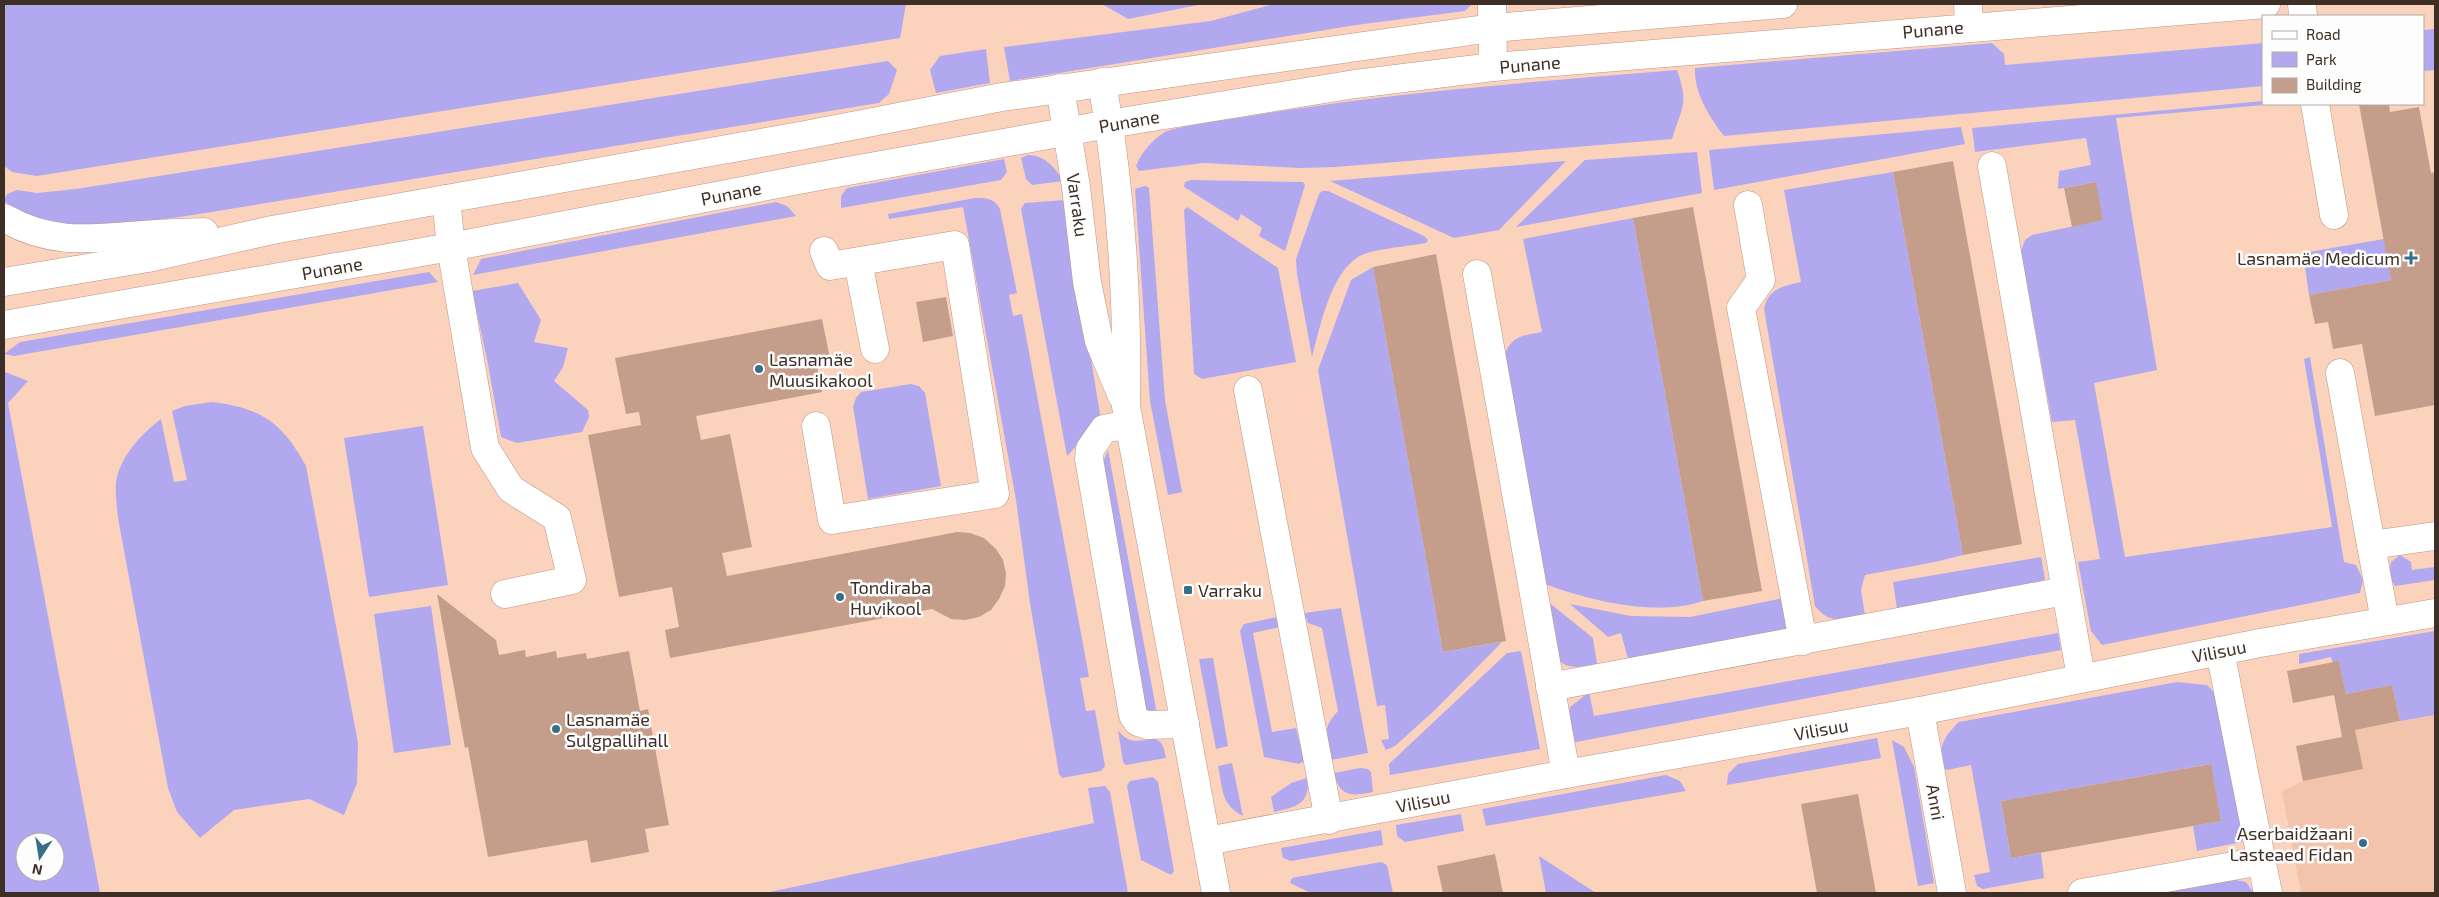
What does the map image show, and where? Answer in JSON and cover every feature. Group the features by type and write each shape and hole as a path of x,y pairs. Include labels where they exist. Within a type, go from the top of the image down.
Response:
{"street":[{"path":"4,282 148,258 272,230 1060,88 1492,16 1783,4"},
{"name":"Punane","path":"4,325 450,247 809,178 1110,124 1355,84 1968,15 2266,4"},
{"path":"1492,16 1493,67"},
{"name":"Varraku","path":"1102,82 1110,124 1121,218 1127,337 1127,415"},
{"name":"Varraku","path":"1060,88 1076,187 1087,282 1099,341 1127,415 1216,893"},
{"path":"2315,105 2334,215"},
{"path":"1992,166 2065,591 2082,678"},
{"path":"446,199 450,247 485,448 511,489 558,518 572,580 506,594"},
{"path":"1748,205 1761,280 1741,308 1803,641"},
{"path":"4,218 19,226 59,238 101,240 143,234 272,230"},
{"path":"816,426 832,520 995,494 955,246 830,266 824,251"},
{"path":"858,262 875,349"},
{"path":"1477,274 1566,774"},
{"path":"2340,373 2385,621"},
{"path":"1248,390 1329,820"},
{"path":"1127,415 1104,429 1090,449 1089,458 1134,715 1138,722 1147,725 1185,724"},
{"path":"2371,546 2435,536"},
{"path":"1550,687 2065,591"},
{"name":"Vilisuu","path":"1207,841 1329,820 1566,774 1920,711 2220,651 2435,613"},
{"path":"2220,651 2268,893"},
{"name":"Anni","path":"1920,711 1952,893"},
{"path":"2082,893 2261,862"}],"shaded area":[{"name":"Aserbaidžaani Lasteaed Fidan","path":"2435,715 2435,893 2301,893 2282,792 2303,781 2362,769 2355,730"}],"green space":[{"path":"4,4 906,4 900,38 37,176 12,172 4,166"},
{"path":"1102,4 1203,4 1128,19"},
{"path":"1274,4 1472,4 1465,11 1356,25 1010,81 1004,47 1211,21"},
{"path":"2435,29 2435,70 2424,71 2424,30"},
{"path":"1992,43 2004,54 2005,65 2262,43 2262,86 1724,136 1700,95 1695,77 1695,68"},
{"path":"986,49 990,83 936,93 930,70 940,56"},
{"path":"888,61 897,70 889,94 879,103 193,215 132,224 89,228 68,227 30,217 4,201 7,194 17,190 37,193 76,189"},
{"path":"1677,70 1683,91 1683,105 1672,139 1335,167 1300,168 1203,163 1139,171 1136,166 1144,152 1160,135 1171,130 1193,125 1357,100"},
{"path":"2262,101 2262,105 2264,105 2116,118 2157,370 2094,383 2125,557 2332,527 2304,359 2310,357 2344,562 2356,565 2363,580 2360,593 2102,645 2091,631 2078,562 2100,559 2075,420 2052,422 2021,251 2025,240 2032,235 2103,220 2095,182 2058,189 2059,171 2091,165 2086,138 1975,152 1972,128"},
{"path":"1961,127 1965,144 1714,190 1709,150"},
{"path":"1697,152 1702,193 1516,227 1585,160"},
{"path":"1028,155 1044,160 1056,171 1063,181 1032,185 1026,179 1021,158"},
{"path":"1004,159 1007,172 1001,180 841,208 841,196 847,188"},
{"path":"1566,161 1499,230 1454,238 1330,181"},
{"path":"1893,172 1963,555 1865,575 1861,590 1865,615 1837,619 1826,616 1815,606 1764,309 1772,293 1782,287 1801,282 1784,190"},
{"path":"1191,180 1303,182 1305,185 1285,251 1259,236 1262,228 1241,214 1238,221 1184,187 1185,182"},
{"path":"1145,186 1149,188 1165,400 1182,492 1168,495 1150,401 1135,189"},
{"path":"1322,191 1328,191 1424,236 1428,240 1426,243 1364,254 1348,265 1333,289 1312,357 1296,259 1319,194"},
{"path":"975,198 990,199 1000,209 1017,293 1009,295 1013,316 1022,314 1089,677 1080,678 1086,711 1095,710 1105,766 1101,771 1062,778 1059,774 1030,603 1016,500 963,207 889,219 888,214"},
{"path":"1065,200 1100,414 1095,426 1067,456 1021,209 1025,203"},
{"path":"776,202 787,206 796,216 473,275 481,259"},
{"path":"1187,207 1278,268 1296,362 1202,379 1194,374 1184,210"},
{"path":"1633,218 1703,601 1685,606 1645,607 1624,605 1582,596 1545,584 1503,358 1513,341 1522,336 1542,332 1523,239"},
{"path":"2384,239 2391,280 2309,295 2303,253"},
{"path":"1373,267 1443,652 1502,642 1435,710 1395,746 1386,750 1381,740 1389,739 1385,705 1377,706 1318,370 1351,280"},
{"path":"429,272 438,282 14,356 4,354 20,342"},
{"path":"518,283 541,320 534,342 568,348 563,367 554,381 588,410 589,417 582,432 517,443 501,437 472,291"},
{"path":"5,372 28,381 8,403 100,893 4,893"},
{"path":"911,384 919,386 925,393 941,486 868,499 853,407 856,398 861,392"},
{"path":"212,402 244,408 268,420 288,438 306,466 358,743 357,783 344,815 309,799 234,810 200,838 177,812 168,788 118,518 116,482 122,464 132,447 161,419 174,482 187,480 172,411 185,406"},
{"path":"423,426 448,585 369,597 344,438"},
{"path":"1108,450 1157,714 1146,711 1100,469"},
{"path":"2400,555 2411,562 2412,570 2435,567 2435,580 2395,586 2389,576 2391,562"},
{"path":"2041,557 2045,579 2037,584 1897,609 1893,582"},
{"path":"1784,598 1789,631 1628,659 1621,633 1608,637 1570,604 1631,616 1690,617"},
{"path":"1547,601 1593,638 1597,664 1572,667 1559,660"},
{"path":"431,606 451,745 394,753 374,614"},
{"path":"1341,608 1368,753 1331,760 1326,734 1332,718 1338,711 1322,628 1308,623 1304,613"},
{"path":"1277,617 1280,627 1253,633 1272,732 1296,728 1304,761 1299,764 1264,757 1240,631 1244,624"},
{"path":"2435,631 2435,715 2400,721 2392,685 2346,694 2339,662 2333,663 2331,657 2299,664 2299,654"},
{"path":"2058,633 2061,650 1571,743 1567,724 1570,707 1589,692 1594,716"},
{"path":"1521,651 1540,749 1390,775 1389,764 1507,653"},
{"path":"1213,658 1228,746 1216,749 1199,659"},
{"path":"2177,682 2207,685 2214,692 2244,834 2242,842 2197,851 2193,826 2221,821 2210,764 2001,801 2011,858 2041,853 2044,878 1983,889 1977,886 1974,875 1990,872 1971,765 1947,770 1941,767 1942,747 1946,737 1954,727 1959,722"},
{"path":"1118,730 1126,738 1133,741 1153,739 1159,741 1163,746 1166,758 1126,765 1123,762"},
{"path":"1877,738 1881,758 1727,785 1728,774 1738,764"},
{"path":"1892,740 1904,747 1914,767 1934,883 1918,886"},
{"path":"1232,763 1243,816 1226,801 1222,788 1218,766"},
{"path":"1360,768 1368,769 1371,772 1373,792 1353,794 1344,791 1340,787 1334,773"},
{"path":"1666,775 1680,781 1686,791 1486,826 1482,809"},
{"path":"1153,777 1158,782 1174,871 1171,875 1141,860 1127,786 1130,781"},
{"path":"1307,778 1308,787 1304,799 1295,806 1274,812 1271,797 1291,783"},
{"path":"1105,786 1110,792 1128,893 765,893 1094,823 1088,788"},
{"path":"1461,814 1464,831 1405,842 1397,836 1396,825"},
{"path":"1381,830 1383,845 1291,861 1283,858 1281,848"},
{"path":"1539,856 1596,893 1546,893"},
{"path":"1381,862 1387,865 1393,893 1311,893 1290,883 1292,878"},
{"path":"2235,880 2246,882 2254,893 2157,893"}],"building":[{"name":"Lasnamäe Medicum","path":"2359,105 2389,105 2390,112 2419,107 2431,173 2435,172 2435,405 2375,416 2362,344 2333,349 2328,322 2315,324 2309,295 2391,280"},
{"path":"1953,161 2022,544 1963,555 1893,172"},
{"path":"2096,182 2103,220 2072,227 2064,188"},
{"path":"1693,207 1762,591 1703,601 1633,218"},
{"path":"1436,254 1506,641 1443,652 1373,267"},
{"path":"946,297 953,336 923,342 916,302"},
{"path":"822,319 831,363 817,366 822,392 696,416 701,440 730,434 752,547 722,553 727,576 957,532 970,533 984,538 996,549 1003,560 1006,573 1005,586 991,610 979,617 965,620 951,619 932,609 670,658 665,630 679,627 672,587 619,597 588,435 641,425 639,412 626,414 615,358"},
{"name":"Lasnamäe Sulgpallihall","path":"437,594 496,640 499,655 525,650 526,657 556,651 557,658 586,653 587,659 629,651 640,711 648,709 669,825 645,829 649,852 591,863 587,840 488,857 468,747 465,748"},
{"path":"2339,661 2346,694 2392,685 2400,721 2355,730 2363,769 2303,781 2296,746 2342,737 2334,695 2293,703 2287,671"},
{"path":"2211,764 2221,821 2011,858 2001,801"},
{"path":"1858,794 1876,893 1817,893 1801,804"},
{"path":"1495,854 1503,893 1443,893 1437,866"}],"place":[{"name":"Lasnamäe Medicum","path":"2411,258"},
{"name":"Lasnamäe Muusikakool","path":"759,369"},
{"name":"Varraku","path":"1188,590"},
{"name":"Tondiraba Huvikool","path":"840,597"},
{"name":"Lasnamäe Sulgpallihall","path":"556,729"},
{"name":"Aserbaidžaani Lasteaed Fidan","path":"2363,843"}]}
